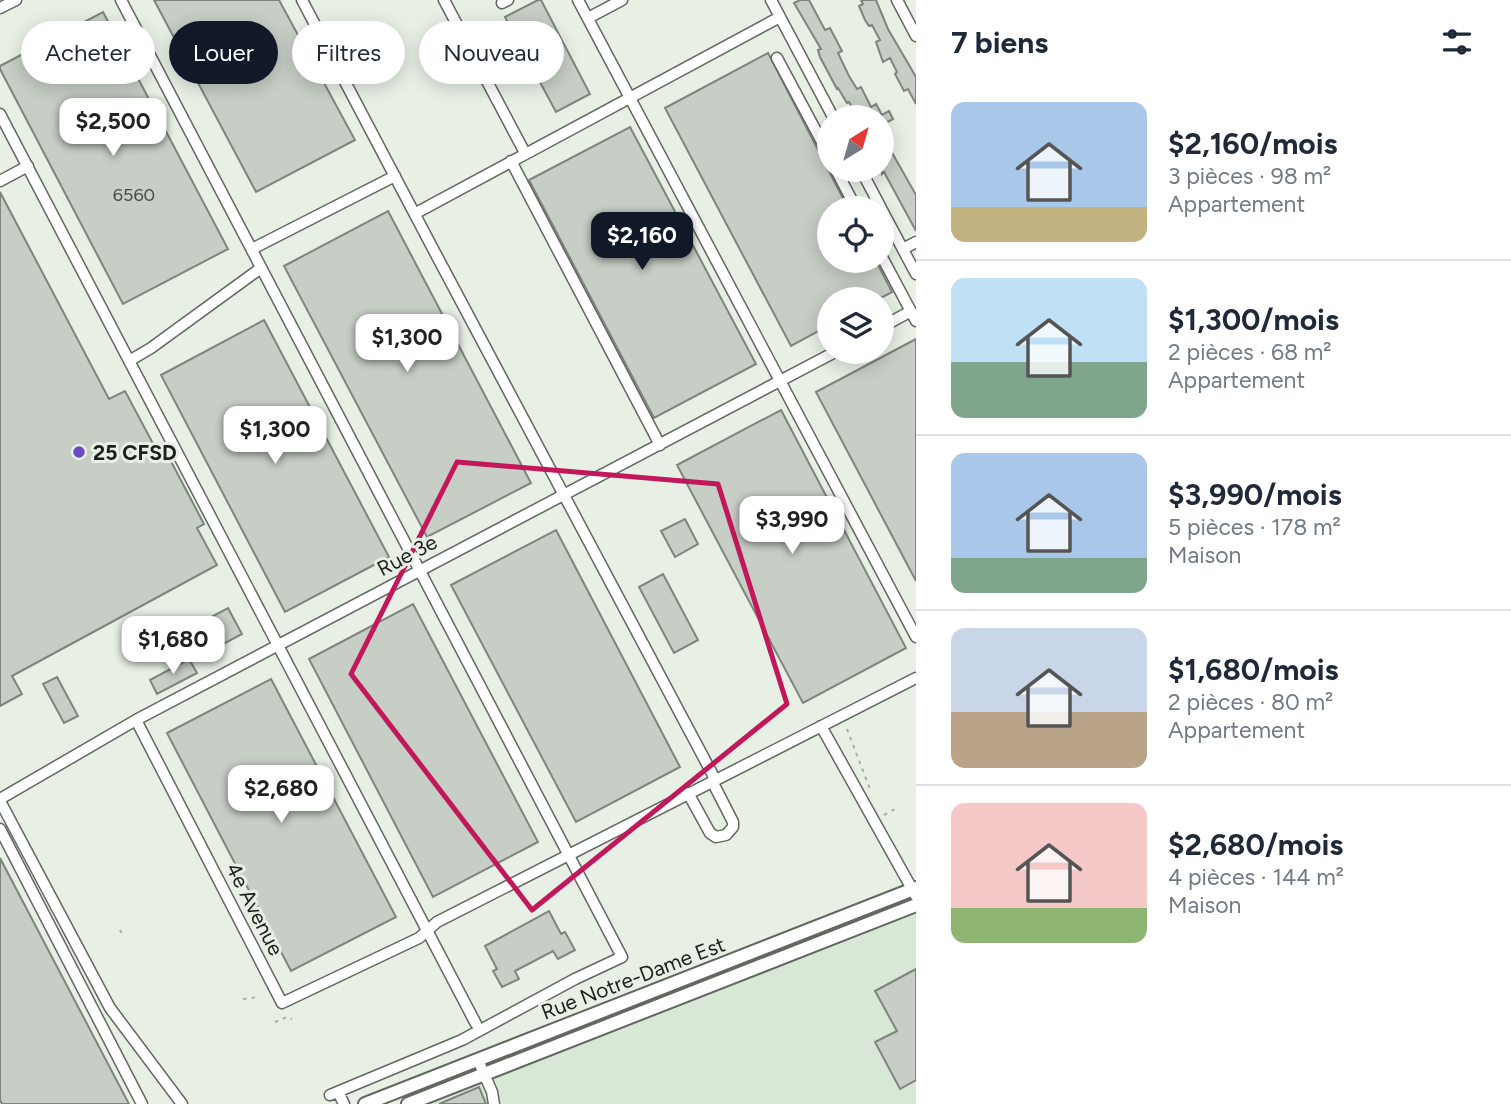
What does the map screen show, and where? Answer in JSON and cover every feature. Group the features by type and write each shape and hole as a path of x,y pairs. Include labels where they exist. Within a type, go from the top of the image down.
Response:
{"main road":[{"name":"Rue Notre-Dame Est","path":"365,1104 915,891"},
{"name":"Rue Notre-Dame Est","path":"408,1104 916,905"}],"street":[{"path":"0,8 16,0"},
{"path":"121,0 622,957 575,979 462,1040 334,1094 344,1104"},
{"path":"302,0 713,780 733,822 730,831 726,835 716,836 710,833 688,793"},
{"path":"444,0 525,153"},
{"path":"578,0 916,637"},
{"path":"588,18 622,0"},
{"path":"771,0 827,105"},
{"path":"897,0 916,36"},
{"path":"416,213 780,17"},
{"path":"777,58 817,133"},
{"path":"0,114 475,1024"},
{"path":"511,161 660,445"},
{"path":"0,180 28,166"},
{"path":"252,249 395,176"},
{"path":"894,232 916,274"},
{"path":"903,249 916,242"},
{"path":"129,361 261,268"},
{"path":"891,273 916,321"},
{"path":"894,320 911,311"},
{"name":"Rue 3e","path":"0,800 136,720 817,362"},
{"path":"427,931 437,922 916,678"},
{"name":"4e Avenue","path":"136,720 282,1003 419,938 427,931"},
{"path":"821,726 915,891"},
{"path":"0,800 110,1008 182,1104"},
{"path":"0,829 142,1104"},
{"path":"478,1060 494,1104"}],"path":[{"path":"847,729 870,789"},
{"path":"884,815 895,809"},
{"path":"120,930 123,936"},
{"path":"243,999 258,997"},
{"path":"275,1023 287,1017 292,1019"}],"highlighted area":[{"path":"457,462 718,484 787,704 532,910 351,674"}],"shaded area":[{"path":"916,909 916,1104 415,1104"}],"building":[{"path":"154,0 279,0 292,24 292,84 325,84 355,140 256,192 199,84 278,84 278,21 169,21 169,28"},
{"path":"541,0 552,21 507,21 505,17"},
{"path":"809,0 825,30 830,28 842,51 838,53 849,76 857,89 861,87 870,105 847,103 820,57 818,50 821,49 794,3"},
{"path":"861,0 876,0 888,29 916,77 916,104 908,89 904,91 890,58 883,62 876,42 880,40 872,25 869,26 865,20 859,6 863,4"},
{"path":"103,12 108,21 86,21"},
{"path":"564,44 590,94 556,112 541,84 564,84"},
{"path":"768,53 817,148 817,182 835,182 842,196 817,196 817,273 882,273 889,287 817,287 817,332 791,346 665,108"},
{"path":"21,55 21,84 141,84 228,249 123,304 0,66"},
{"path":"630,127 756,364 654,418 529,180"},
{"path":"894,156 916,195 916,231 889,182 894,182"},
{"name":"25 CFSD","path":"0,192 109,399 125,391 158,453 165,450 204,524 197,528 217,565 12,676 22,694 0,706"},
{"path":"388,211 531,483 427,537 284,266"},
{"path":"264,320 389,557 285,612 161,375"},
{"path":"916,339 916,581 816,392 869,364 894,364 894,351"},
{"path":"781,410 906,648 803,703 677,465"},
{"path":"685,519 698,544 675,557 661,531"},
{"path":"556,530 680,767 576,822 451,585"},
{"path":"663,574 698,640 674,653 639,587"},
{"path":"413,604 538,842 433,897 309,659"},
{"path":"228,608 242,634 214,649 200,623"},
{"path":"189,659 197,673 157,694 150,680"},
{"path":"57,677 78,716 64,723 43,684"},
{"path":"271,679 396,917 291,971 167,733"},
{"path":"0,858 129,1104 2,1104"},
{"path":"549,911 561,934 565,932 575,950 558,959 553,951 515,971 519,979 502,987 493,971 497,969 485,946"},
{"path":"916,969 916,1080 900,1089 875,1042 897,1031 875,991"},
{"path":"479,1087 486,1104 439,1104"}],"place":[{"name":"25 CFSD","path":"79,452"}]}
